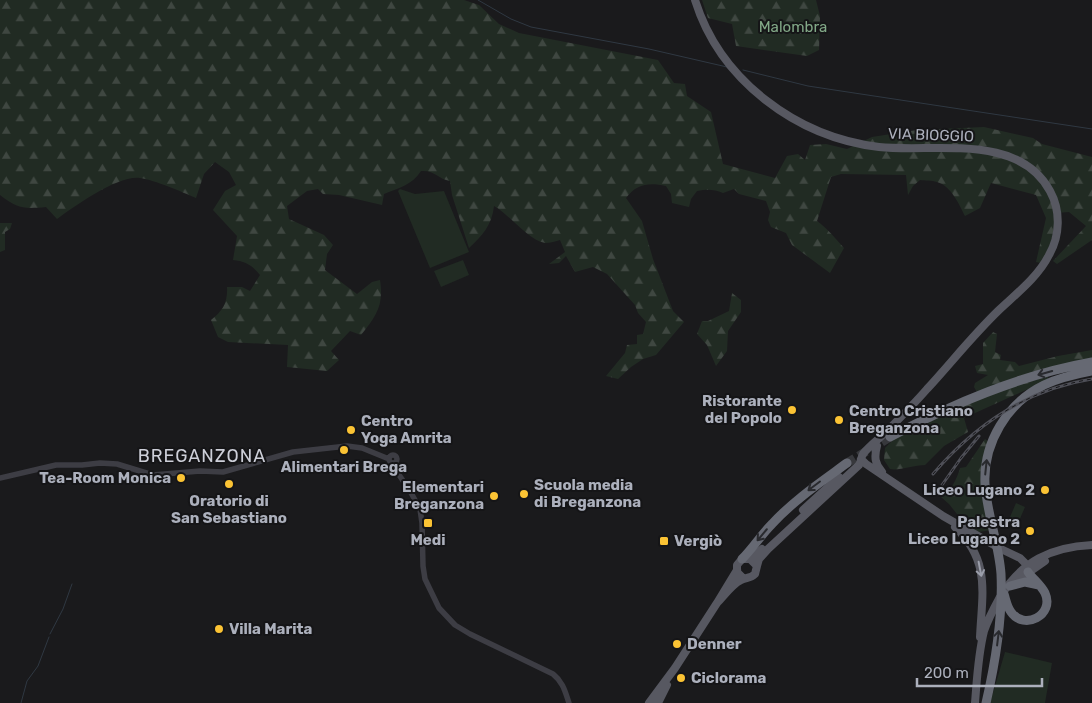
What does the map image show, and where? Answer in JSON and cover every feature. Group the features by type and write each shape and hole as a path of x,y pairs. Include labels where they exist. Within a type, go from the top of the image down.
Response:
{"highway":[{"path":"890,437 938,412 982,393 1037,375 1092,362"},
{"path":"1026,569 1046,596 1046,608 1038,618 1026,621 1018,619 1009,610 985,484 987,458 1002,422 1018,403 1050,383 1092,371"},
{"path":"746,559 771,525 788,508 847,463"},
{"path":"1005,587 1028,582 1040,586"},
{"path":"986,703 995,664 1005,587"}],"main road":[{"name":"VIA BIOGGIO","path":"649,703 676,668 717,604 734,576 737,565 754,556 856,461 867,456 877,446 964,347 1036,274 1047,259 1054,243 1057,226 1056,207 1047,186 1036,173 1024,164 1010,158 990,152 959,148 879,147 854,143 824,134 801,124 774,107 745,82 709,33 695,0"},
{"name":"VIA BIOGGIO","path":"717,604 743,578 753,577 757,572 759,559 768,549 859,465 865,452 928,389"},
{"path":"877,446 875,455 877,466 888,478"},
{"path":"861,459 866,460 888,478"},
{"path":"861,459 943,516 1015,555 1023,561 1026,569"},
{"path":"831,492 859,471 873,469"},
{"path":"943,516 968,541 976,554 980,566 982,592 975,703"},
{"path":"1015,555 1029,558 1064,548 1092,545"},
{"path":"1026,569 1079,546"},
{"path":"1002,549 1026,569"},
{"path":"978,666 984,632 991,612 1005,587 1047,554"},
{"path":"746,559 757,566"},
{"path":"737,570 743,578"},
{"name":"VIA BIOGGIO","path":"658,703 676,668"}],"street":[{"path":"0,478 56,465 77,466 100,463 117,464 153,475 200,471 223,472 293,452 341,446 362,448 390,461 420,509 423,566 426,579 439,608 455,625 470,634 560,679 569,703"}],"green space":[{"path":"0,0 464,0 479,5 499,24 519,33 658,60 674,83 685,84 687,96 711,112 723,164 775,178 787,156 798,154 805,160 810,145 826,144 847,149 872,137 917,130 984,127 1033,138 1042,144 1092,157 1092,240 1057,264 1053,261 1086,226 1069,212 1055,213 1050,245 1041,263 1036,262 1046,218 1036,195 991,183 980,208 965,216 950,191 937,182 920,180 913,186 908,195 906,175 841,174 831,177 817,221 844,248 830,273 792,245 786,233 771,227 768,220 770,212 766,201 739,194 734,189 723,193 704,190 697,191 691,199 689,207 672,203 671,194 666,186 643,185 630,193 626,198 642,221 653,259 673,311 684,322 656,355 643,359 618,379 606,376 625,353 627,345 637,344 637,335 643,334 646,322 638,313 635,305 607,274 593,267 575,272 566,256 559,263 549,264 565,252 560,240 545,243 532,238 494,206 486,230 469,248 452,195 450,181 433,173 421,171 409,183 384,194 382,205 339,195 323,194 318,189 307,191 287,206 289,219 324,235 333,245 327,254 325,270 357,294 372,282 380,280 381,297 378,310 361,335 350,331 331,351 339,360 327,371 287,367 288,345 228,342 218,337 211,320 224,306 227,297 227,287 242,287 250,291 260,275 248,264 233,260 237,236 213,210 225,191 236,185 229,172 215,162 204,174 196,198 153,181 131,178 97,192 57,219 46,207 22,207 0,195"},
{"name":"Malombra","path":"702,0 816,0 820,16 819,50 807,56 736,46 732,24 708,18"},
{"path":"400,189 415,194 444,191 469,252 430,268 398,191"},
{"path":"0,223 12,223 10,229 5,232 5,250 0,252"},
{"path":"463,260 469,275 441,287 434,271"},
{"path":"732,293 741,300 741,312 728,331 727,351 716,366 707,345 697,334 702,321 708,321 729,311"},
{"path":"993,332 997,334 995,352 1001,355 1000,360 1015,362 1019,366 1092,350 1092,359 977,392 974,387 975,383 988,375 977,373 975,366 983,364 983,343"},
{"path":"1048,376 1048,380 964,418 968,432 944,446 925,465 890,469 884,460 885,448 893,440 910,430 1003,389"},
{"path":"985,439 989,442 982,466 991,530 979,532 965,524 941,497 953,484 960,468 966,467"},
{"path":"1016,503 1025,507 1019,521 1010,517"},
{"path":"1005,652 1052,663 1045,703 990,703"}],"waterway":[{"path":"478,0 511,19 531,27 649,49 727,67"},
{"path":"743,70 808,86 1092,129"},
{"path":"50,634 63,609 72,584"},
{"path":"21,703 27,681 38,666 49,637"}],"tunnel":[{"path":"847,463 890,437"}],"railway":[{"path":"933,474 967,440 1004,412 1046,391 1092,379"},
{"path":"942,485 979,436"}],"place":[{"name":"Ristorante del Popolo","path":"792,410"},
{"name":"Centro Cristiano Breganzona","path":"839,420"},
{"name":"Centro Yoga Amrita","path":"351,430"},
{"name":"Alimentari Brega","path":"344,450"},
{"name":"Tea-Room Monica","path":"181,478"},
{"name":"Oratorio di San Sebastiano","path":"229,484"},
{"name":"Liceo Lugano 2","path":"1045,490"},
{"name":"Scuola media di Breganzona","path":"524,494"},
{"name":"Elementari Breganzona","path":"494,496"},
{"name":"Medi","path":"428,523"},
{"name":"Palestra Liceo Lugano 2","path":"1030,531"},
{"name":"Vergiò","path":"664,541"},
{"name":"Villa Marita","path":"219,629"},
{"name":"Denner","path":"677,644"},
{"name":"Ciclorama","path":"681,678"}],"district":[{"name":"BREGANZONA","path":"202,456"}]}
